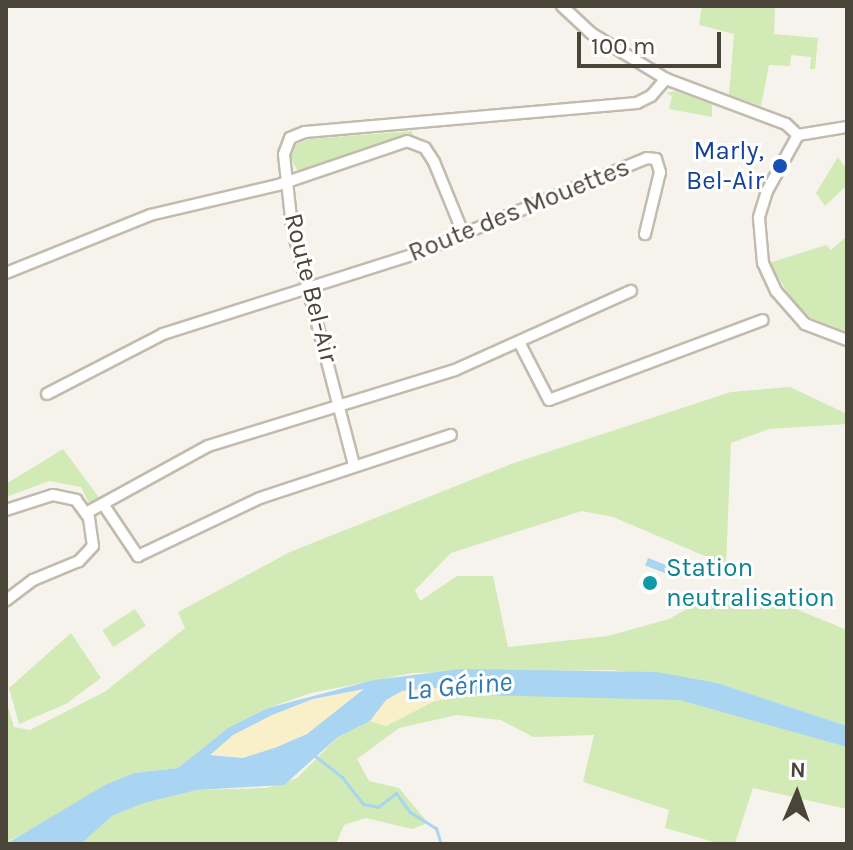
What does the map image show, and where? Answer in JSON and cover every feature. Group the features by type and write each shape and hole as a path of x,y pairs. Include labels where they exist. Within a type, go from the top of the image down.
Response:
{"street":[{"path":"562,6 591,33 666,79 786,124 798,135"},
{"name":"Route Bel-Air","path":"354,465 341,404 307,289 287,182 285,146 297,134 637,103 651,96 666,79"},
{"path":"798,135 847,127"},
{"path":"798,135 763,204 763,263 776,291 805,324 847,340"},
{"path":"6,273 150,215 287,182 397,142 414,141 434,162 464,235"},
{"name":"Route des Mouettes","path":"47,394 163,334 464,235 647,158 656,159 660,172 645,234"},
{"path":"86,513 208,446 455,370 631,291"},
{"path":"519,342 549,400 763,320"},
{"path":"103,504 138,556 260,498 451,435"},
{"path":"6,510 53,495 76,500 86,513 93,546 88,555 33,580 6,600"}],"green space":[{"path":"702,6 775,6 774,34 818,38 815,69 810,69 811,57 791,55 790,66 769,65 761,106 729,95 734,34 699,25"},
{"path":"675,91 712,104 712,117 669,109 672,96 666,93"},
{"path":"412,131 413,137 394,138 305,171 297,170 291,158 295,145 310,139"},
{"path":"838,157 847,170 847,185 825,206 816,193"},
{"path":"847,236 847,332 811,318 795,304 769,263 826,245 831,250"},
{"path":"790,387 845,413 847,424 769,429 731,443 726,565 613,517 582,511 451,553 415,590 420,601 457,576 493,576 508,647 608,636 669,619 715,593 751,607 779,602 847,630 847,726 717,683 613,670 412,673 311,693 268,708 228,728 178,768 134,773 6,843 6,700 14,727 30,730 106,691 185,628 178,612 290,552 511,464 731,392"},
{"path":"63,449 100,499 90,505 81,487 49,481 6,497 6,484"},
{"path":"135,609 146,626 113,647 102,630"},
{"path":"71,633 101,678 66,704 19,724 9,688"},
{"path":"463,694 627,696 680,700 734,712 847,747 847,809 753,788 735,843 714,842 665,828 669,810 583,782 594,735 533,737 501,720 457,715 399,728 357,759 369,781 399,788 428,823 412,829 366,818 344,825 336,844 81,844 112,816 144,803 197,790 267,788 297,778 338,737 370,721 386,726 432,702"}],"sand":[{"path":"436,687 463,694 432,702 386,726 370,721 386,700 402,691"},
{"path":"366,689 307,734 277,747 243,758 209,754 233,735 272,715 313,699"}],"water":[{"path":"648,558 682,571 679,578 645,565"},
{"name":"La Gérine","path":"461,669 656,672 717,683 847,726 847,747 680,700 480,695 436,688 402,691 386,700 370,721 338,737 284,785 197,790 144,803 112,816 81,844 6,844 105,785 134,773 178,768 228,728 268,708 374,680","holes":["364,689 307,734 243,758 210,755 233,735 272,715 313,699"]}],"waterway":[{"path":"315,756 342,777 363,804 378,807 396,793 410,812 436,828 441,844"}],"place":[{"name":"Marly, Bel-Air","path":"780,166"},
{"name":"Station neutralisation","path":"650,583"}]}
